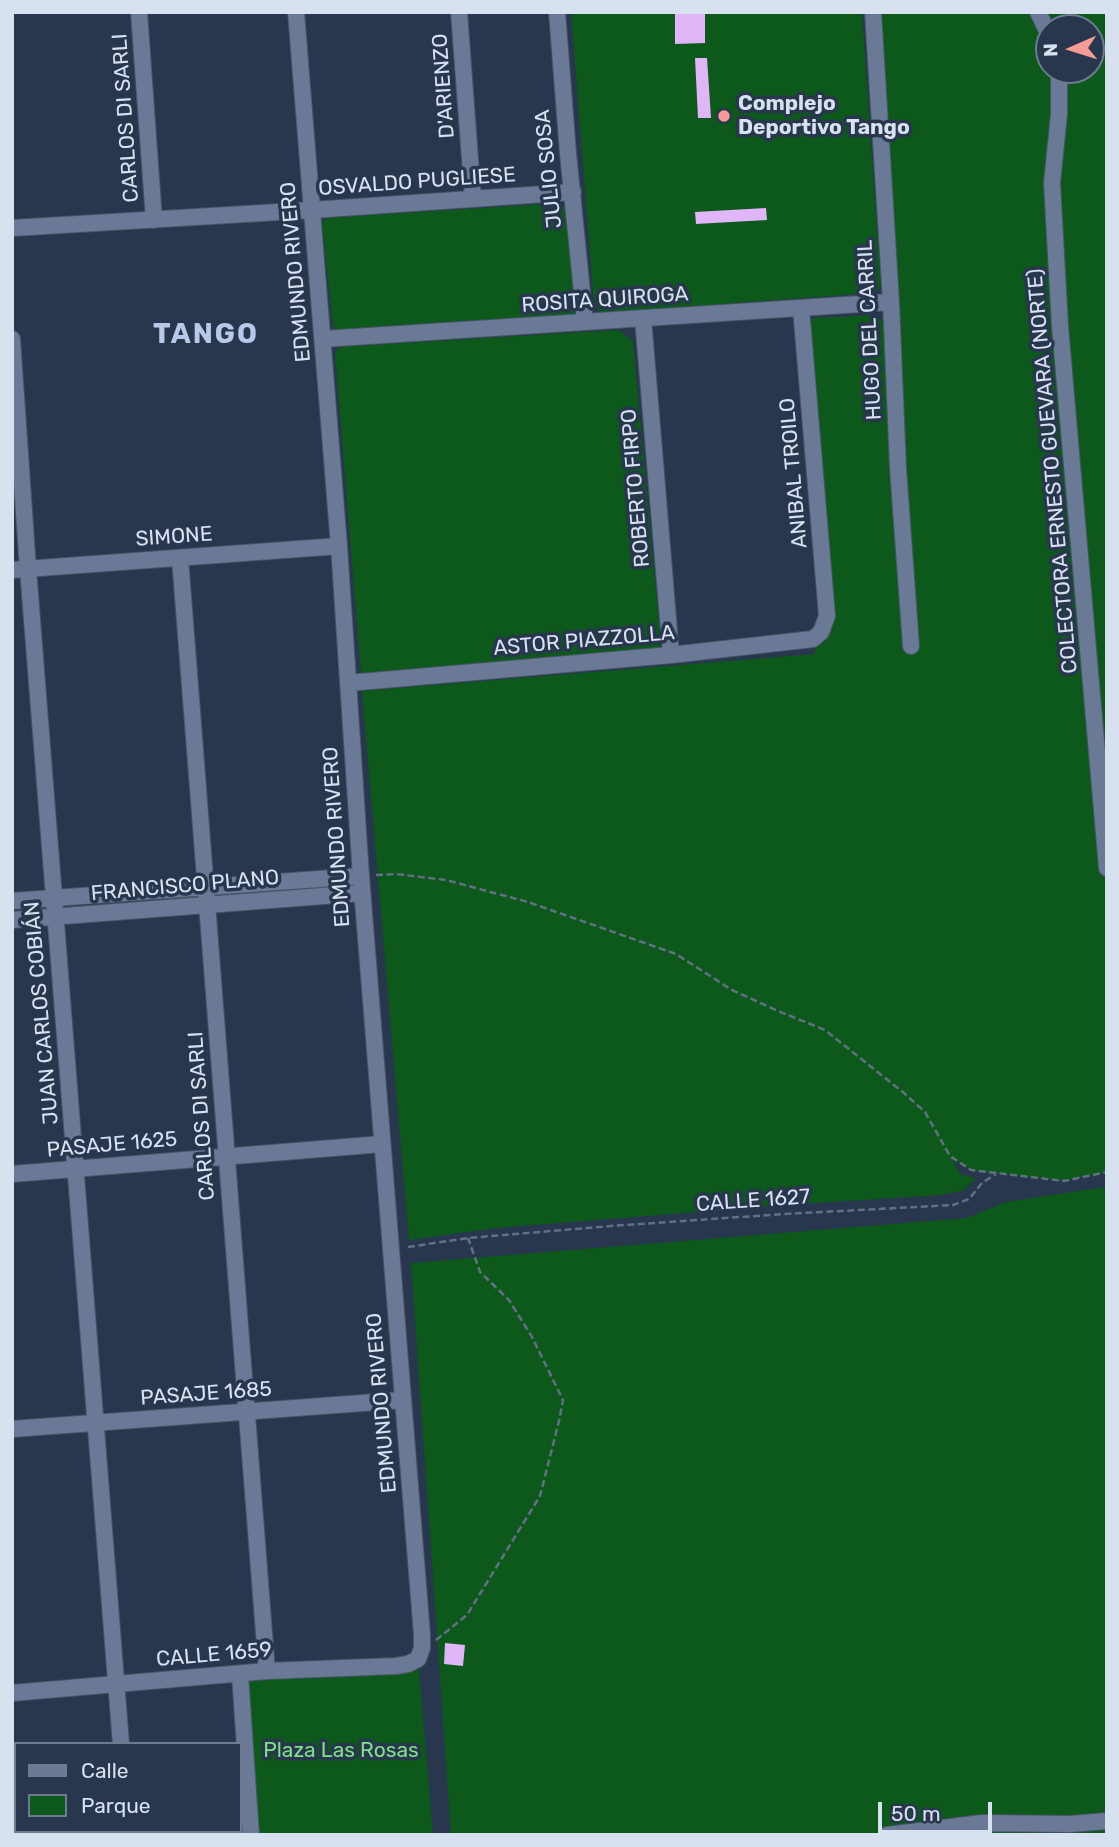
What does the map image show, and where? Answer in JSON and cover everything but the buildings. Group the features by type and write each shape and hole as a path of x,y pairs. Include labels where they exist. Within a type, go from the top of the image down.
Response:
{"street":[{"name":"CARLOS DI SARLI","path":"139,12 155,220"},
{"name":"EDMUNDO RIVERO","path":"296,12 339,546 360,876 422,1635 420,1653"},
{"name":"D'ARIENZO","path":"459,12 473,199"},
{"name":"JULIO SOSA","path":"557,12 585,322"},
{"name":"HUGO DEL CARRIL","path":"873,12 898,468 911,646"},
{"name":"COLECTORA ERNESTO GUEVARA (NORTE)","path":"1059,84 1052,196 1060,326 1107,868"},
{"name":"OSVALDO PUGLIESE","path":"12,228 312,211 573,192"},
{"name":"ROSITA QUIROGA","path":"323,339 891,302"},
{"name":"ANIBAL TROILO","path":"801,308 827,616 821,632"},
{"name":"ROBERTO FIRPO","path":"643,318 671,655"},
{"name":"JUAN CARLOS COBIÁN","path":"12,339 20,570 54,898 121,1742"},
{"name":"SIMONE","path":"20,570 339,546"},
{"name":"CARLOS DI SARLI","path":"180,558 267,1671"},
{"name":"ASTOR PIAZZOLLA","path":"348,683 806,641 821,632"},
{"name":"FRANCISCO PLANO","path":"12,901 360,876"},
{"name":"FRANCISCO PLANO","path":"12,920 362,892"},
{"name":"PASAJE 1625","path":"12,1174 382,1144"},
{"name":"PASAJE 1685","path":"12,1429 402,1400"},
{"name":"CALLE 1659","path":"12,1693 267,1671 396,1666 408,1664 420,1653"},
{"path":"240,1674 251,1835"},
{"path":"887,1835 982,1823 1070,1824 1107,1821"}],"path":[{"path":"360,876 396,874 446,880 528,902 676,954 732,990 825,1030 925,1112 950,1156 971,1170 1064,1181 1107,1172"},
{"name":"CALLE 1627","path":"390,1247 411,1247 468,1238 784,1214 953,1205 969,1199 982,1183 996,1174"},
{"path":"420,1653 467,1615 540,1496 563,1400 533,1337 509,1300 480,1272 468,1238"}],"green space":[{"name":"Complejo Deportivo Tango","path":"571,12 862,12 881,288 871,293 601,313 594,305"},
{"path":"873,12 1107,12 1107,1172 1064,1181 971,1170 951,1157 960,1174 976,1178 964,1190 942,1195 496,1228 409,1240 362,691 815,654 815,643 826,636 809,324 814,318 876,315 884,322 889,455 905,646"},
{"path":"561,203 568,211 576,314 570,318 336,330 333,327 322,223 327,218"},
{"path":"618,330 633,341 661,645 651,651 361,674 335,353 339,347"},
{"path":"1105,1187 1107,1835 451,1835 411,1263 967,1218 1006,1202"},
{"name":"Plaza Las Rosas","path":"418,1659 433,1835 251,1835 240,1674"}],"place":[{"name":"Complejo Deportivo Tango","path":"724,116"}],"district":[{"name":"TANGO","path":"206,335"}]}
